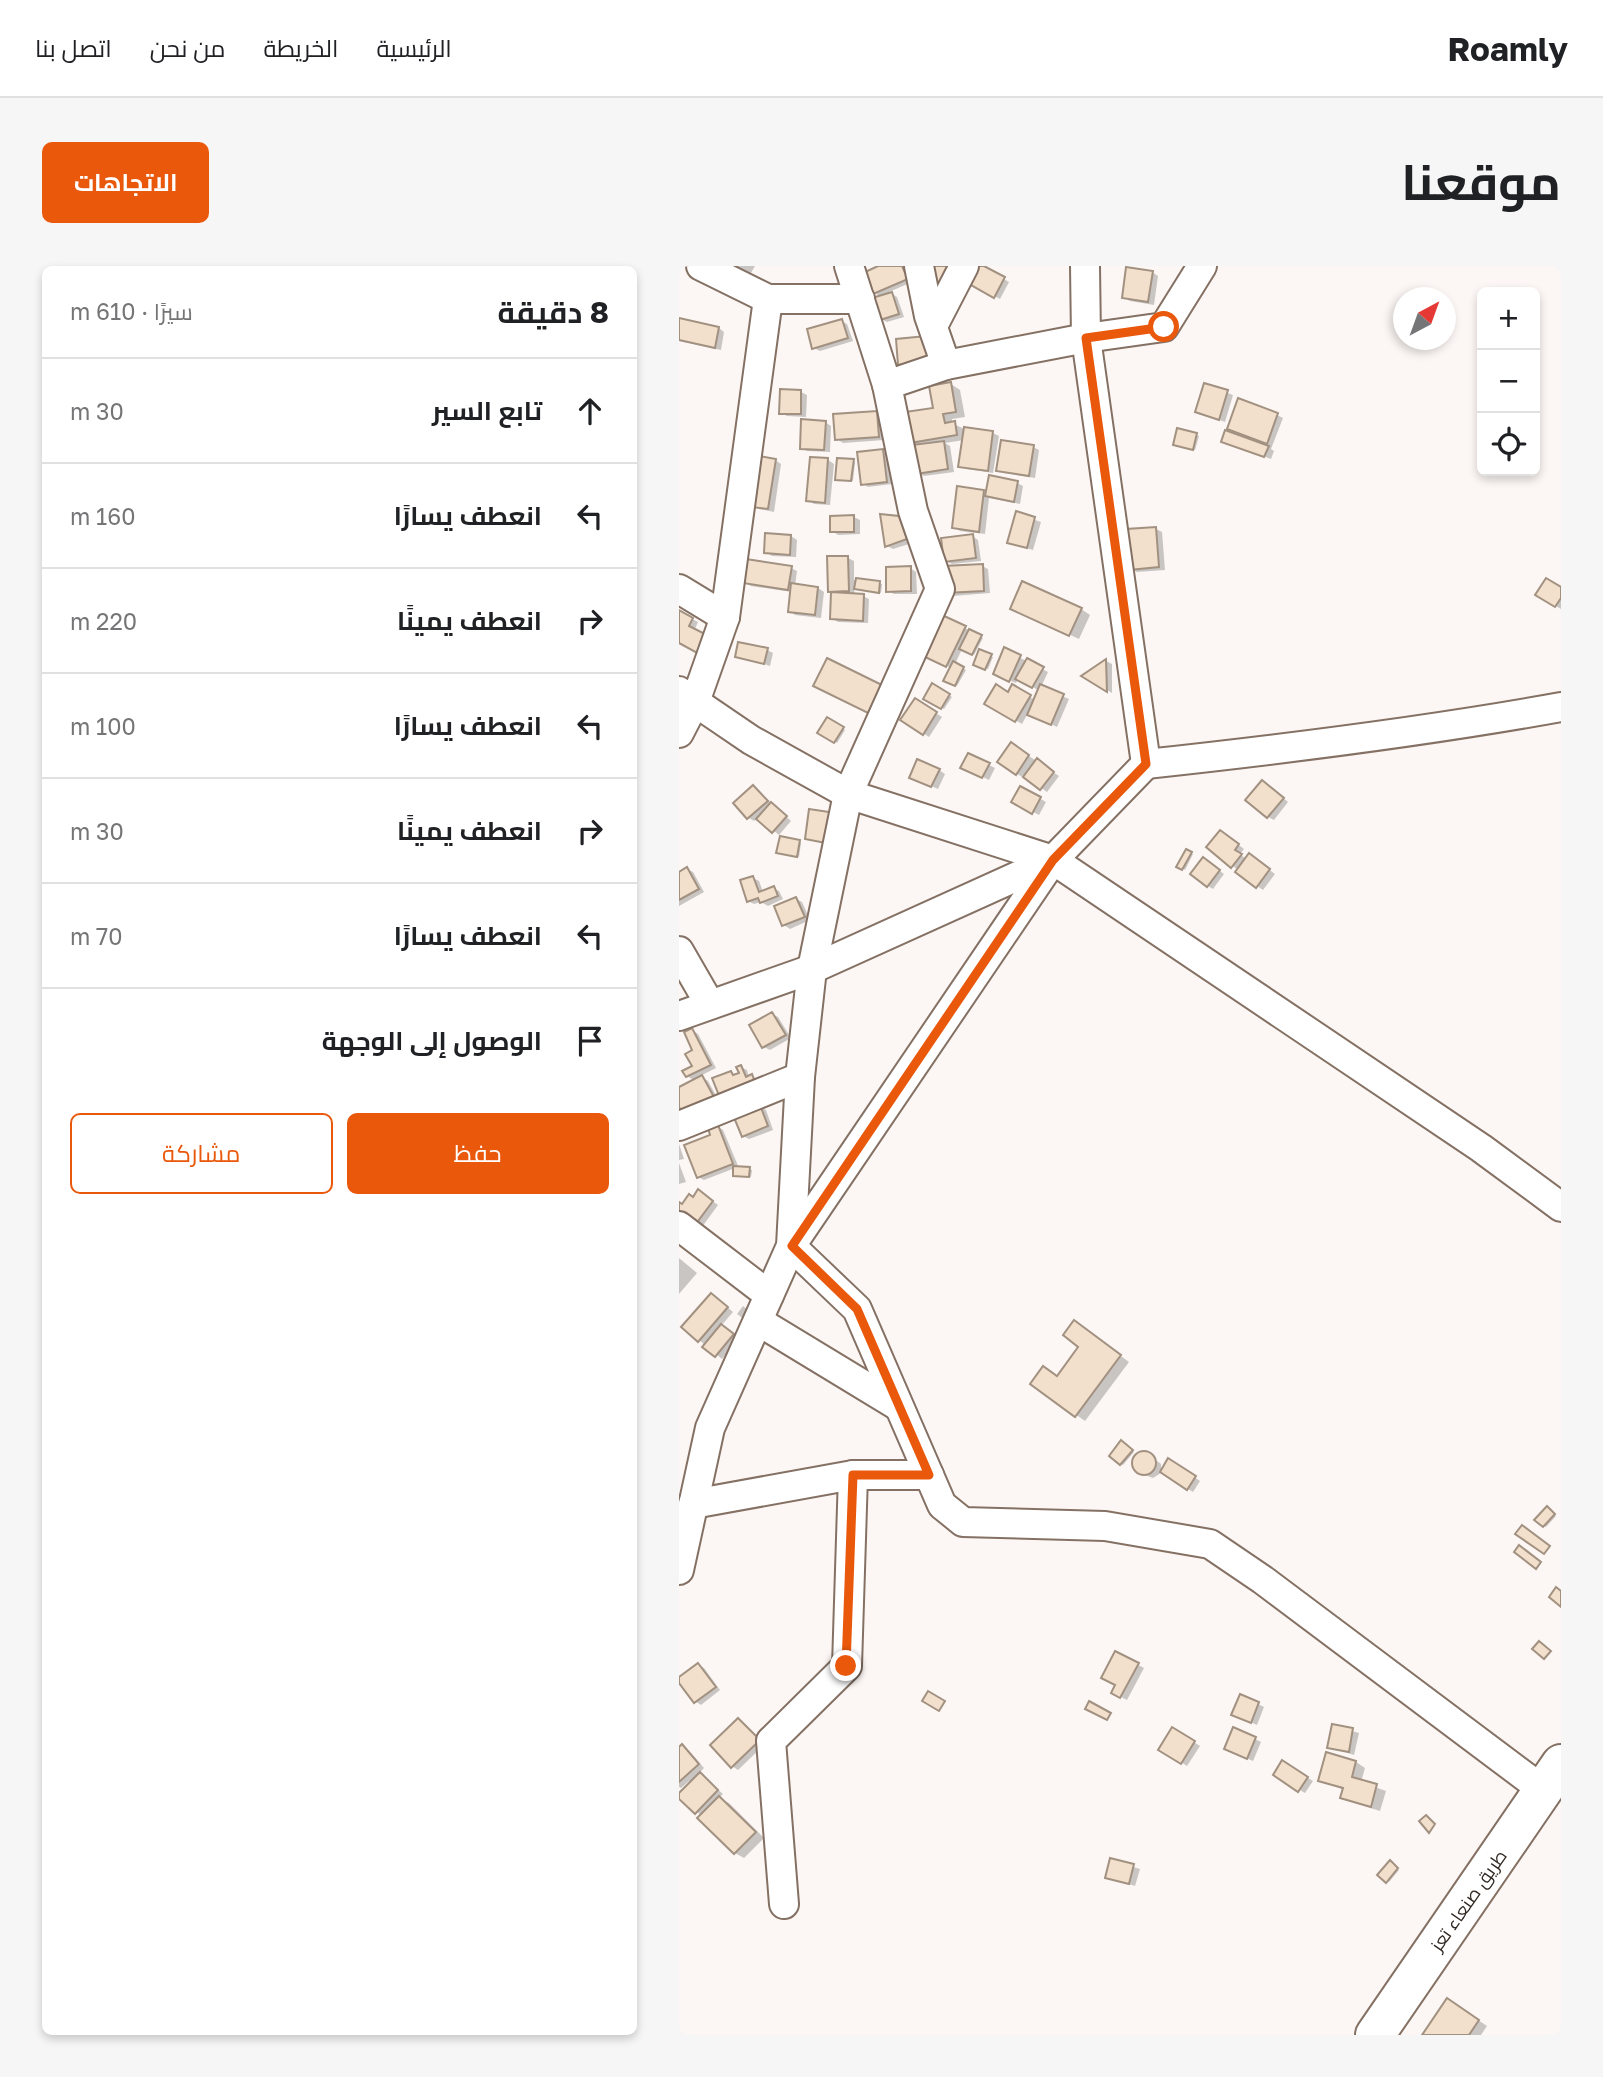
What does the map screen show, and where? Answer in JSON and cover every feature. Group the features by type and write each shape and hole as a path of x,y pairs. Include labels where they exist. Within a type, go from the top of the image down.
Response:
{"highway":[{"name":"طريق صنعاء تعز","path":"1374,2035 1552,1777"}],"street":[{"path":"701,266 768,299 860,299"},
{"path":"849,266 887,385 913,511 940,589 848,794 813,969 800,1077 792,1246 857,1309 942,1505 963,1522 1105,1526 1210,1544 1552,1777"},
{"path":"919,266 933,326 946,365"},
{"path":"933,326 964,266"},
{"path":"1084,266 1086,338 1146,764"},
{"path":"887,385 946,365 1086,338 1164,327 1202,266"},
{"path":"679,733 687,696 725,617 768,299"},
{"path":"679,589 725,617"},
{"path":"687,696 751,740 848,794 1053,860 1481,1148 1561,1207"},
{"path":"679,1570 710,1428 792,1246 1053,860 1146,764 1300,748 1561,707"},
{"path":"679,1016 709,1003 813,969 1053,860"},
{"path":"679,951 709,1003"},
{"path":"679,1126 800,1077"},
{"path":"679,1226 769,1295"},
{"path":"758,1321 898,1405"},
{"path":"693,1504 853,1475 929,1475"},
{"path":"785,1904 771,1741 846,1666 853,1475"}],"building":[{"path":"878,266 902,266 908,279 873,294 863,273"},
{"path":"929,266 950,266 950,282 929,282"},
{"path":"972,266 984,266 1005,277 994,298 964,281"},
{"path":"1126,267 1153,271 1148,302 1122,298"},
{"path":"892,292 899,314 880,320 872,298"},
{"path":"679,318 719,327 715,348 679,340"},
{"path":"842,319 848,338 812,349 807,329"},
{"path":"926,336 929,362 898,365 896,339"},
{"path":"951,382 956,412 943,414 945,423 955,421 957,435 910,443 905,412 933,408 929,386"},
{"path":"1204,383 1228,390 1219,420 1195,412"},
{"path":"780,389 801,390 801,414 779,414"},
{"path":"1238,398 1278,413 1267,444 1227,429"},
{"path":"877,411 879,437 835,440 833,414"},
{"path":"801,419 826,421 824,450 800,449"},
{"path":"964,427 993,431 988,471 958,467"},
{"path":"1177,428 1197,433 1193,450 1173,445"},
{"path":"1225,430 1269,446 1264,457 1221,442"},
{"path":"1001,440 1034,445 1029,476 996,471"},
{"path":"944,441 948,469 916,474 912,445"},
{"path":"883,449 887,482 861,485 857,452"},
{"path":"759,456 776,459 768,509 751,507"},
{"path":"810,457 828,458 825,503 806,501"},
{"path":"837,458 854,459 851,481 835,480"},
{"path":"989,475 1018,481 1014,502 985,496"},
{"path":"957,486 984,490 979,532 952,528"},
{"path":"1016,511 1035,517 1027,548 1007,543"},
{"path":"880,514 899,516 907,539 885,547"},
{"path":"854,515 854,532 830,532 830,516"},
{"path":"1156,527 1159,567 1129,570 1126,529"},
{"path":"765,533 791,535 790,555 764,553"},
{"path":"973,534 976,558 944,562 941,538"},
{"path":"827,556 848,556 849,591 828,592"},
{"path":"746,559 792,566 788,590 743,583"},
{"path":"983,564 984,591 945,593 943,566"},
{"path":"911,566 911,591 886,592 886,567"},
{"path":"856,578 880,581 879,593 854,589"},
{"path":"1546,578 1561,587 1561,598 1555,607 1535,595"},
{"path":"1022,581 1082,608 1069,636 1010,609"},
{"path":"791,583 818,587 815,615 788,612"},
{"path":"831,592 864,594 863,621 830,619"},
{"path":"679,610 693,618 689,626 709,636 699,654 679,643"},
{"path":"942,615 966,626 946,667 923,656"},
{"path":"969,629 982,635 972,655 959,649"},
{"path":"738,642 768,648 764,664 735,657"},
{"path":"1004,647 1021,655 1009,682 993,674"},
{"path":"979,649 992,654 985,670 973,665"},
{"path":"827,658 882,685 868,713 813,686"},
{"path":"1027,658 1044,667 1032,688 1015,679"},
{"path":"1106,659 1107,692 1081,676"},
{"path":"953,661 964,667 955,686 943,681"},
{"path":"932,683 950,694 941,709 923,699"},
{"path":"996,684 1008,692 1012,684 1031,695 1015,722 984,704"},
{"path":"1040,684 1064,694 1051,725 1027,715"},
{"path":"915,698 937,712 923,735 900,720"},
{"path":"827,717 844,727 834,743 817,733"},
{"path":"1011,742 1029,755 1016,775 997,762"},
{"path":"968,753 990,763 982,778 960,768"},
{"path":"1037,758 1054,772 1040,790 1023,777"},
{"path":"917,759 940,769 931,787 909,778"},
{"path":"1262,780 1284,798 1267,818 1245,800"},
{"path":"753,785 768,801 747,819 733,803"},
{"path":"1020,786 1041,797 1032,814 1011,802"},
{"path":"771,802 787,816 772,833 756,819"},
{"path":"809,809 836,813 831,844 805,839"},
{"path":"1220,830 1239,844 1235,850 1242,854 1231,868 1206,847"},
{"path":"780,836 800,840 797,857 776,853"},
{"path":"1186,849 1192,852 1182,870 1176,867"},
{"path":"1249,853 1270,869 1256,888 1235,872"},
{"path":"1203,857 1220,870 1207,887 1190,874"},
{"path":"687,867 699,889 679,900 679,872"},
{"path":"753,876 759,892 774,886 778,896 760,903 758,898 747,902 740,880"},
{"path":"796,897 805,917 782,926 774,906"},
{"path":"772,1012 786,1035 762,1048 749,1025"},
{"path":"692,1028 711,1065 686,1077 682,1071 692,1066 685,1054 692,1050 684,1032"},
{"path":"741,1065 746,1077 752,1074 755,1082 722,1103 712,1078 731,1071 733,1075 739,1073 736,1067"},
{"path":"702,1075 714,1097 683,1114 679,1107 679,1087"},
{"path":"760,1105 768,1126 742,1137 733,1115"},
{"path":"718,1125 733,1164 697,1178 684,1145 710,1135 708,1128"},
{"path":"733,1166 750,1167 749,1177 733,1176"},
{"path":"698,1189 713,1201 695,1225 679,1213 679,1202 682,1204 689,1194 693,1197"},
{"path":"711,1293 728,1307 698,1342 681,1327"},
{"path":"1074,1320 1121,1355 1075,1417 1030,1384 1043,1366 1057,1376 1078,1347 1063,1335"},
{"path":"721,1324 734,1334 715,1357 702,1347"},
{"path":"1121,1440 1133,1450 1120,1465 1109,1456"},
{"path":"1144,1451 1153,1454 1156,1463 1153,1472 1144,1475 1135,1472 1132,1463 1135,1454"},
{"path":"1168,1458 1196,1476 1187,1490 1160,1472"},
{"path":"1547,1506 1555,1514 1543,1527 1534,1520"},
{"path":"1522,1525 1550,1546 1544,1554 1515,1534"},
{"path":"1519,1545 1541,1562 1536,1569 1514,1552"},
{"path":"1556,1587 1561,1591 1561,1607 1549,1597"},
{"path":"1539,1641 1551,1651 1544,1659 1532,1649"},
{"path":"1115,1651 1139,1663 1120,1698 1111,1693 1115,1685 1101,1678"},
{"path":"698,1663 716,1687 694,1703 679,1683 679,1677"},
{"path":"928,1691 945,1701 939,1711 922,1701"},
{"path":"1240,1694 1259,1702 1251,1723 1231,1715"},
{"path":"1089,1701 1111,1713 1107,1720 1085,1709"},
{"path":"738,1718 760,1740 731,1768 710,1745"},
{"path":"1332,1724 1353,1728 1349,1752 1327,1748"},
{"path":"1172,1727 1195,1741 1181,1764 1158,1750"},
{"path":"1233,1727 1256,1737 1247,1759 1224,1749"},
{"path":"682,1744 699,1764 679,1782 679,1747"},
{"path":"1326,1752 1356,1761 1352,1777 1377,1784 1371,1807 1340,1798 1343,1788 1318,1781"},
{"path":"1282,1760 1308,1777 1298,1792 1273,1775"},
{"path":"700,1772 718,1790 695,1814 679,1799 679,1793"},
{"path":"719,1796 756,1832 734,1854 697,1818"},
{"path":"1426,1815 1435,1824 1429,1833 1419,1821"},
{"path":"1110,1858 1134,1864 1129,1884 1105,1878"},
{"path":"1390,1860 1398,1868 1386,1883 1377,1875"},
{"path":"1447,1998 1479,2020 1469,2035 1422,2035"}],"route":[{"path":"846,1666 853,1475 929,1475 857,1309 792,1246 1053,860 1146,764 1086,338 1164,327"}]}
